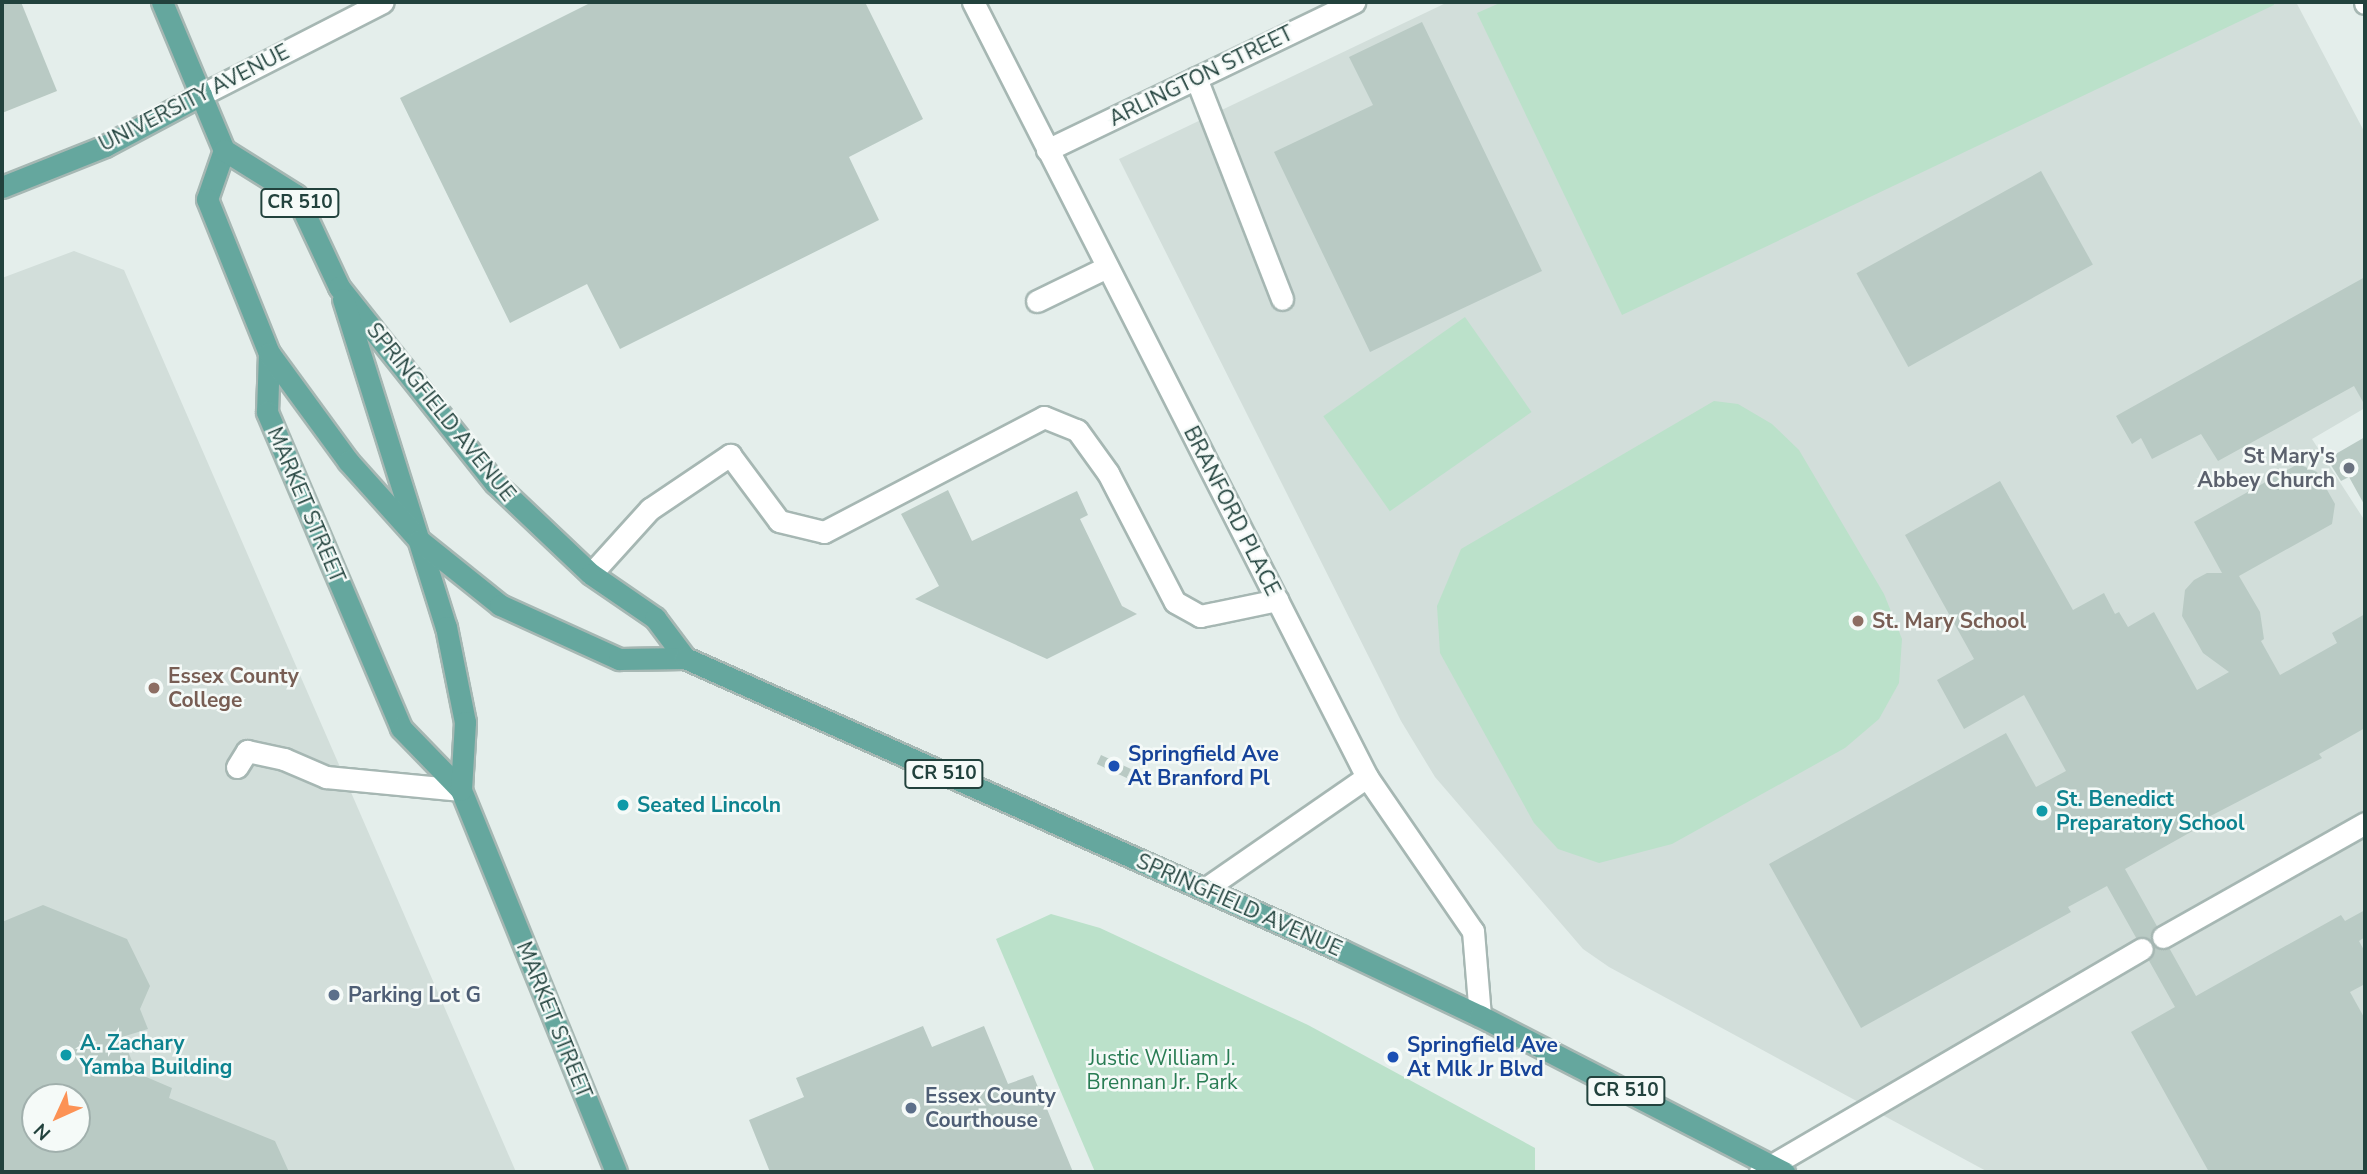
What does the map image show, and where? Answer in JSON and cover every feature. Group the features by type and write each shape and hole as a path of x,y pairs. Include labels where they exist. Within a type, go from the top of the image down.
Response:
{"main road":[{"path":"162,2 224,150"},
{"name":"UNIVERSITY AVENUE","path":"2,187 105,146 201,95"},
{"name":"SPRINGFIELD AVENUE","path":"224,150 296,195 339,287 495,483 591,574 655,618 685,658"},
{"name":"MARKET STREET","path":"224,150 207,199 269,353 267,412 401,728 461,790 616,1172"},
{"name":"MARKET STREET","path":"339,287 446,627 465,722 461,790"},
{"name":"SPRINGFIELD AVENUE","path":"269,353 348,461 419,540 500,605 619,659 685,658 1205,889 1480,1016 1772,1170"}],"street":[{"name":"UNIVERSITY AVENUE","path":"201,95 383,2"},
{"name":"BRANFORD PLACE","path":"973,2 1367,777 1473,931 1480,1016"},
{"name":"ARLINGTON STREET","path":"1048,150 1354,2"},
{"path":"1196,78 1282,299"},
{"path":"1037,301 1107,267"},
{"path":"591,574 650,509 730,455 779,521 824,532 1044,417 1077,430 1108,473 1175,602 1200,616 1277,600"},
{"path":"237,767 247,751 284,759 326,777 461,790"},
{"path":"1205,889 1367,777"},
{"path":"2164,937 2365,823"},
{"path":"1772,1170 2142,949"}],"shaded area":[{"name":"St. Mary School","path":"1448,2 2296,2 2365,133 2365,408 2312,439 2365,521 2365,1172 1988,1172 1609,967 1583,949 1435,777 1401,721 1119,159"},
{"name":"Essex County College","path":"74,251 124,270 516,1172 2,1172 2,278"}],"green space":[{"path":"1502,2 2273,2 2274,5 1622,315 1477,13"},
{"path":"1465,317 1532,412 1390,511 1323,416"},
{"path":"1714,401 1738,404 1772,424 1799,450 1884,594 1902,639 1899,683 1879,719 1845,748 1672,844 1599,863 1558,849 1534,823 1440,653 1437,606 1461,549"},
{"name":"Justic William J. Brennan Jr. Park","path":"1051,914 1100,928 1308,1025 1535,1148 1535,1172 1095,1172 996,939"}],"building":[{"path":"2,2 21,2 57,91 2,113"},
{"path":"592,2 865,2 923,119 849,157 879,220 620,349 587,284 510,323 400,98"},
{"path":"1422,22 1542,271 1370,352 1274,152 1373,105 1349,57"},
{"path":"2041,171 2093,265 1908,367 1856,273"},
{"path":"2365,277 2365,401 2363,402 2354,386 2218,461 2201,434 2152,459 2141,438 2132,444 2116,416"},
{"name":"St Mary's Abbey Church","path":"2365,437 2365,506 2349,477 2341,481 2327,459"},
{"name":"St. Benedict Preparatory School","path":"2298,464 2317,472 2335,504 2332,524 2239,576 2260,612 2264,639 2261,641 2280,675 2337,643 2332,633 2365,614 2365,728 2319,754 2322,758 2195,824 2198,828 2125,869 2196,996 2341,915 2345,921 2365,910 2365,937 2359,941 2365,952 2365,984 2350,992 2365,1019 2365,1172 2209,1172 2131,1032 2175,1007 2107,886 2068,907 2071,912 1861,1028 1769,864 2006,733 2036,787 2066,771 2024,695 1964,729 1937,680 1974,659 1905,535 2000,481 2073,610 2104,593 2115,614 2119,612 2128,627 2154,612 2197,690 2229,672 2203,653 2182,616 2185,590 2194,580 2207,573 2222,573 2194,522"},
{"path":"948,490 972,541 1077,491 1088,515 1080,519 1122,606 1137,614 1047,659 915,599 939,586 901,514"},
{"path":"1101,755 1131,769 1127,778 1097,764"},
{"name":"A. Zachary Yamba Building","path":"43,905 127,939 150,986 140,1009 148,1029 122,1037 137,1073 172,1088 169,1098 275,1141 289,1172 2,1172 2,922"},
{"name":"Essex County Courthouse","path":"923,1026 932,1047 984,1026 1008,1084 1033,1075 1073,1172 770,1172 749,1120 804,1097 796,1078"}],"place":[{"name":"St Mary's Abbey Church","path":"2349,468"},
{"name":"St. Mary School","path":"1858,621"},
{"name":"Essex County College","path":"154,688"},
{"name":"Springfield Ave At Branford Pl","path":"1114,766"},
{"name":"Seated Lincoln","path":"623,805"},
{"name":"St. Benedict Preparatory School","path":"2042,811"},
{"name":"Parking Lot G","path":"334,995"},
{"name":"A. Zachary Yamba Building","path":"66,1055"},
{"name":"Springfield Ave At Mlk Jr Blvd","path":"1393,1057"},
{"name":"Essex County Courthouse","path":"911,1108"}]}
